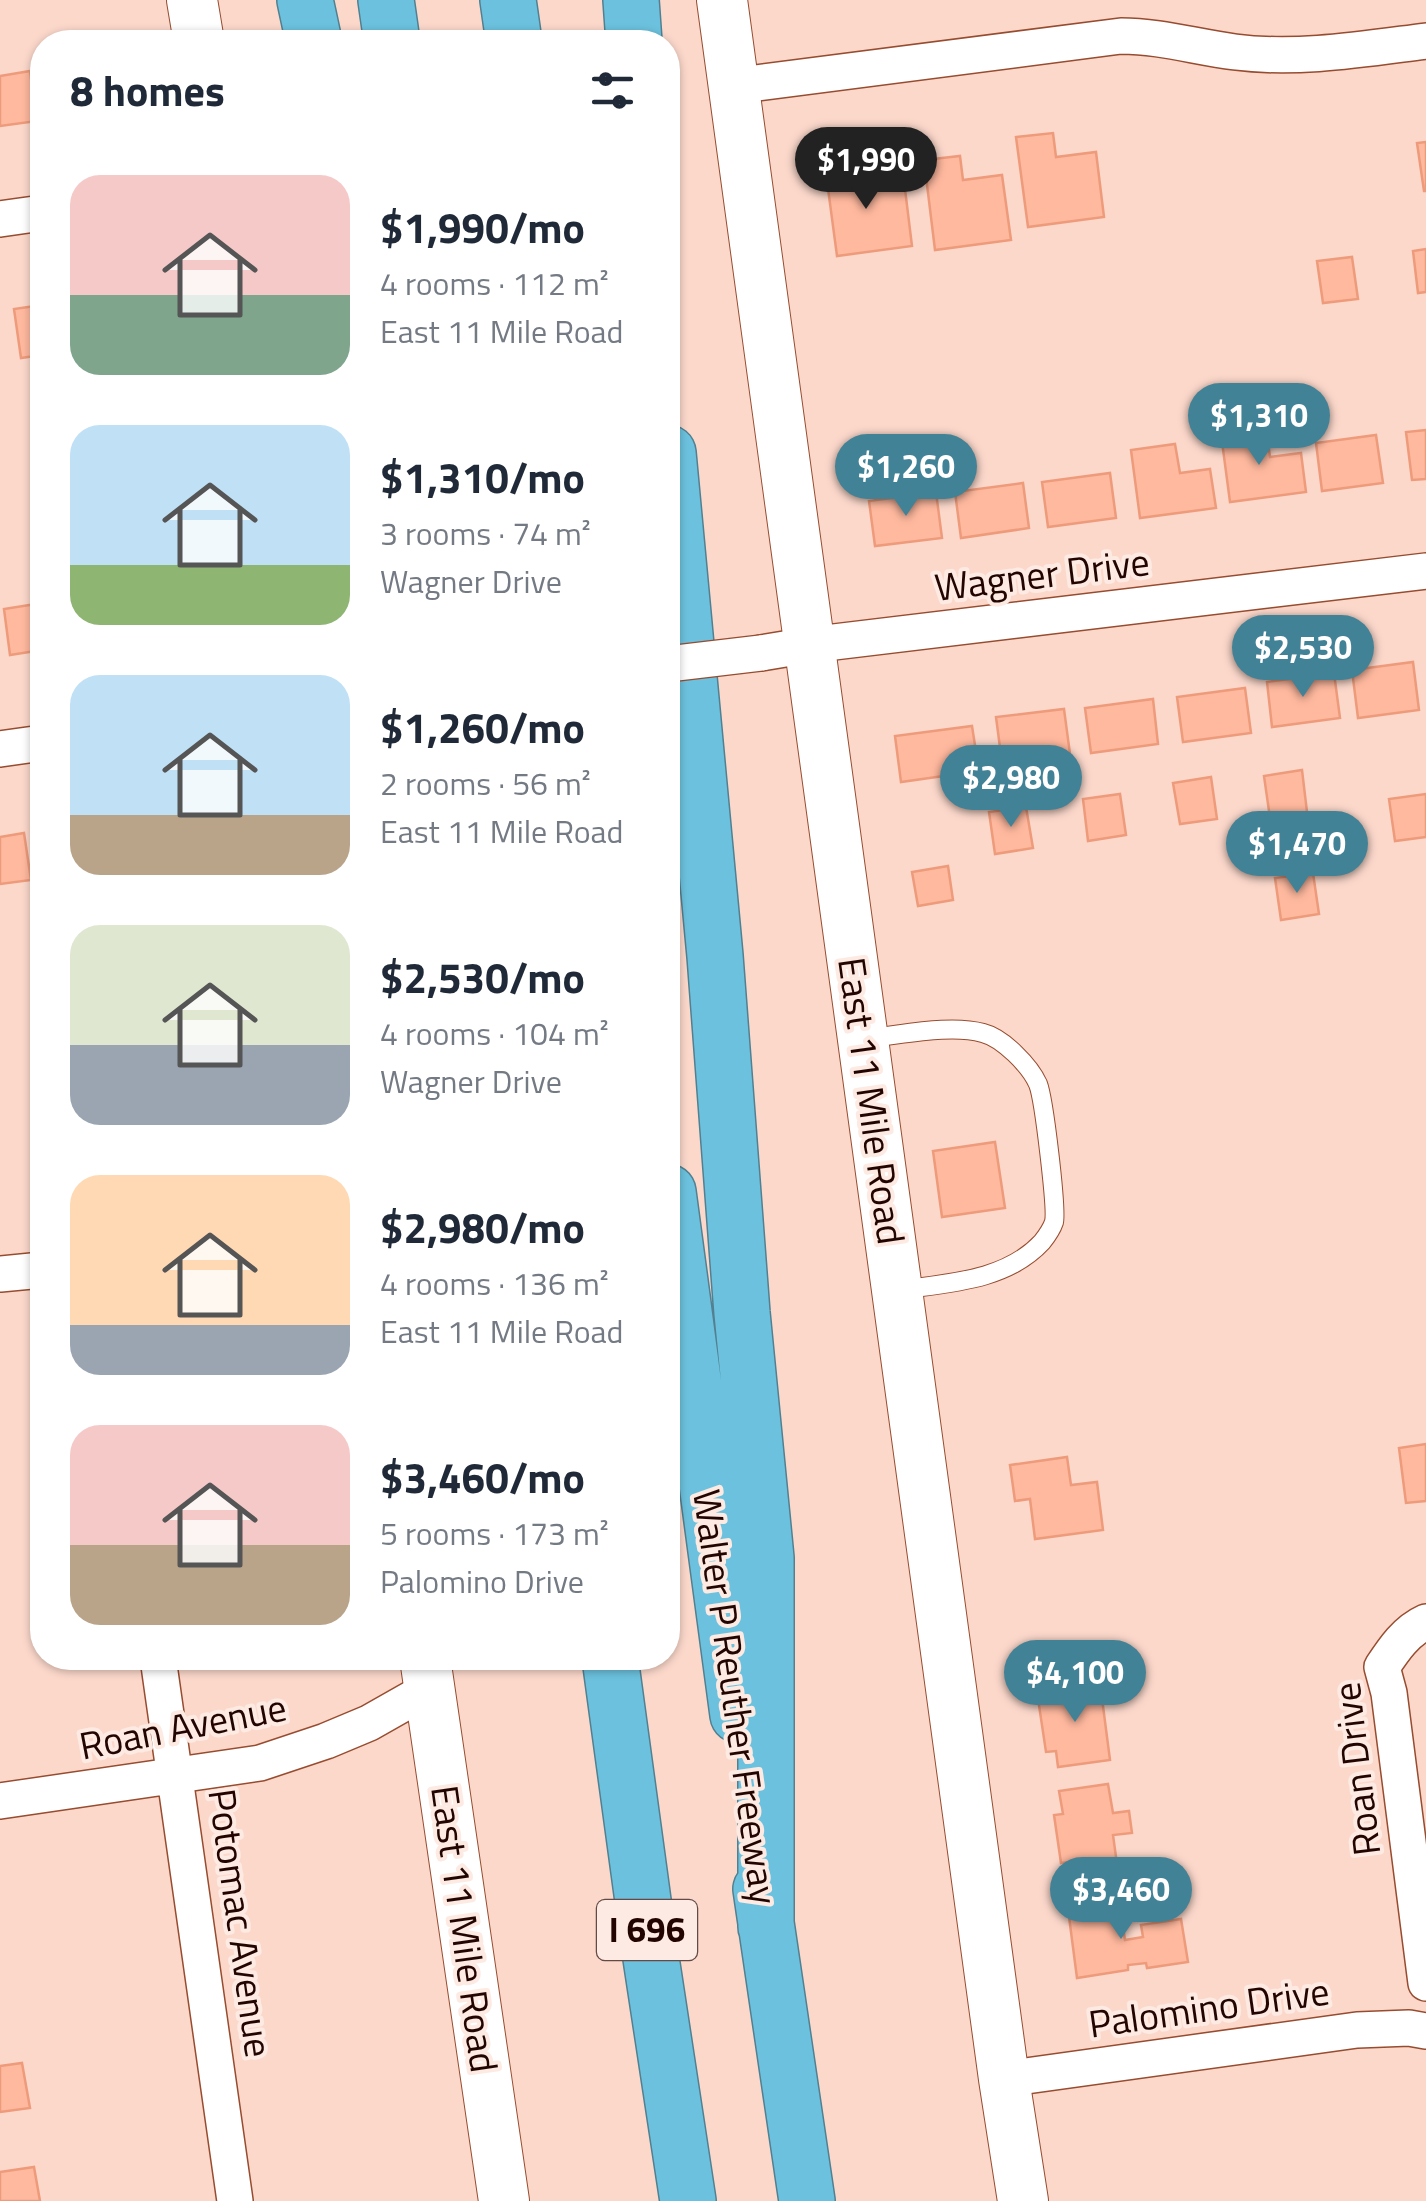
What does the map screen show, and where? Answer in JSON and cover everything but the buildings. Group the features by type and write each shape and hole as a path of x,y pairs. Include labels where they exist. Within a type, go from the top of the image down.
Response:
{"highway":[{"path":"305,0 311,30"},
{"path":"386,0 390,30"},
{"path":"508,0 512,30"},
{"path":"631,0 633,30"},
{"path":"680,579 766,1558 766,1927"},
{"name":"Walter P Reuther Freeway","path":"680,1282 766,1927 807,2201"},
{"name":"I 696","path":"612,1670 688,2201"}],"main road":[{"path":"192,0 196,30"},
{"name":"East 11 Mile Road","path":"722,0 1023,2201"},
{"name":"East 11 Mile Road","path":"427,1673 504,2201"}],"street":[{"path":"734,86 1120,36 1172,40 1235,52 1284,54 1331,53 1426,41"},
{"path":"0,219 30,215"},
{"name":"Wagner Drive","path":"680,663 1426,571"},
{"path":"0,749 30,745"},
{"path":"0,1274 30,1271"},
{"name":"Roan Drive","path":"1426,1622 1399,1642 1382,1667 1426,1983"},
{"name":"Potomac Avenue","path":"160,1670 235,2201"},
{"name":"Roan Avenue","path":"0,1801 260,1762 294,1752 370,1722 427,1673"},
{"name":"Palomino Drive","path":"1004,2080 1357,2030 1426,2030"}],"lane":[{"path":"863,1038 956,1030 986,1033 1016,1053 1038,1084 1046,1131 1054,1221 1044,1240 1023,1258 986,1276 897,1291"}]}
